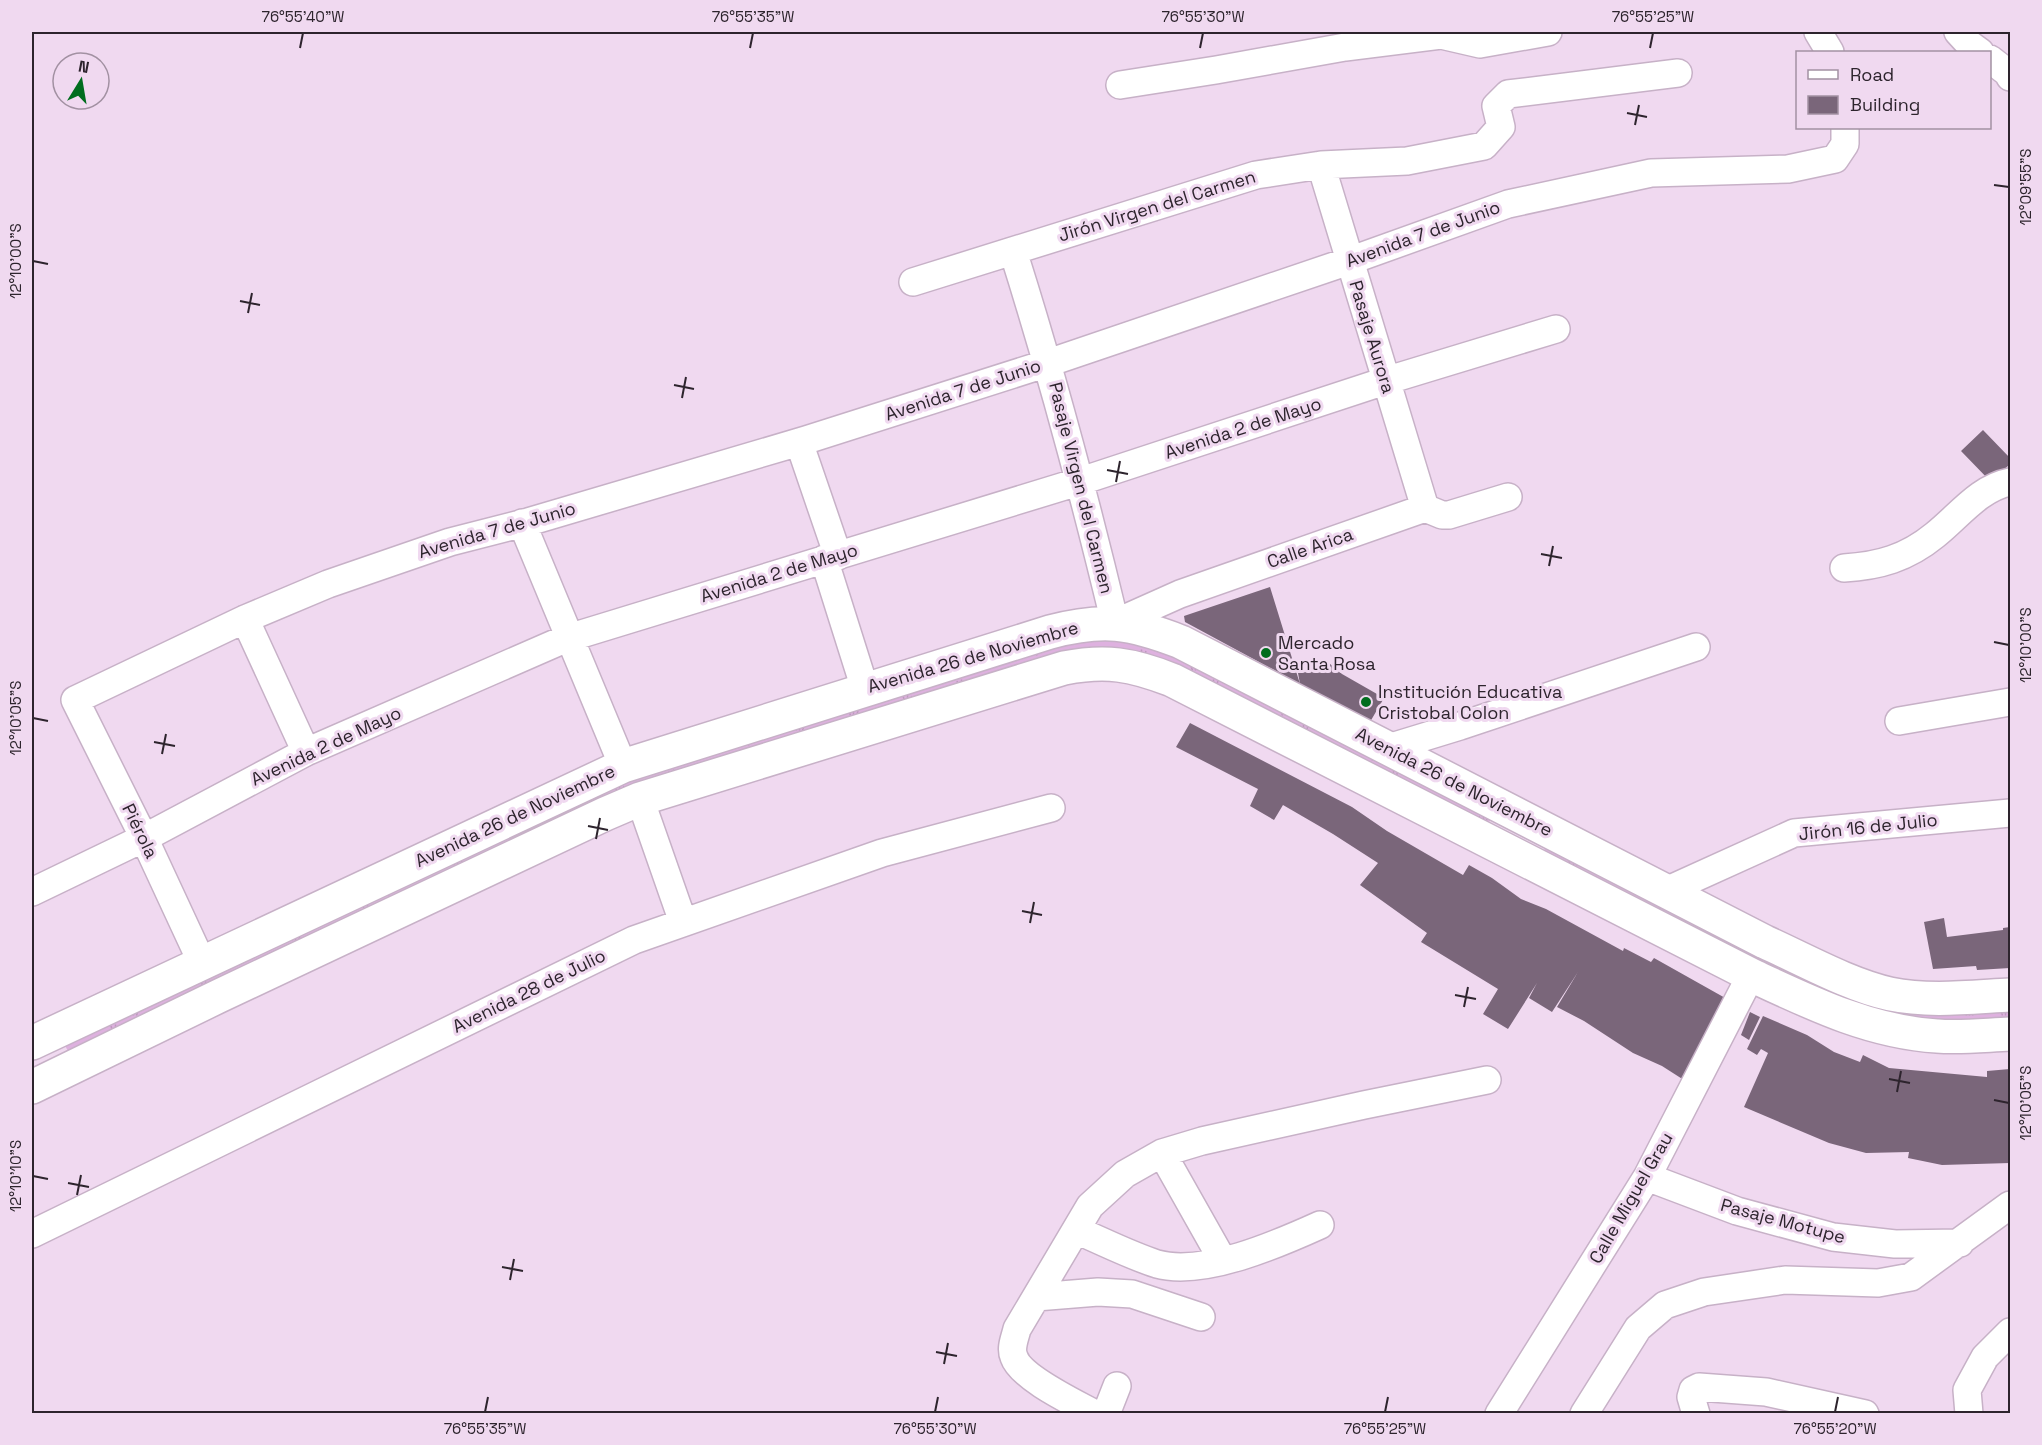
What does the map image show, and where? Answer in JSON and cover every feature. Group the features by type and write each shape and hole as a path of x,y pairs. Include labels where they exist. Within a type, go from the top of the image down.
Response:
{"main road":[{"name":"Avenida 26 de Noviembre","path":"32,1043 622,766 1059,629 1078,625 1115,623 1147,629 1181,642 1666,891 1844,978 1890,994 1944,998 2010,995"},
{"name":"Avenida 26 de Noviembre","path":"41,1082 604,814 640,799 1064,668 1115,663 1144,669 1172,680 1751,975 1833,1013 1876,1027 1937,1036 2010,1034"},
{"path":"1507,851 1525,818"},
{"path":"32,1043 41,1082"}],"street":[{"path":"1120,85 1345,47 1441,35 1480,44 1548,32"},
{"path":"1818,32 1829,51"},
{"path":"1958,32 1979,51"},
{"path":"1991,60 2010,77"},
{"name":"Jirón Virgen del Carmen","path":"914,282 1256,175 1321,165 1407,161 1484,146 1501,127 1496,106 1508,94 1678,73"},
{"name":"Avenida 7 de Junio","path":"75,700 245,619 328,584 450,542 799,442 1048,363 1349,261 1508,204 1651,173 1788,169 1835,159 1845,144 1845,129"},
{"name":"Pasaje Aurora","path":"1321,165 1425,508"},
{"name":"Pasaje Virgen del Carmen","path":"1013,250 1048,363 1081,482 1115,623"},
{"name":"Avenida 2 de Mayo","path":"32,892 144,838 306,752 570,637 1081,482 1385,381 1556,329"},
{"path":"799,442 865,689"},
{"path":"1844,568 1868,567 1903,556 1934,536 1972,502 1998,484 2010,482"},
{"name":"Calle Arica","path":"1115,623 1180,594 1425,508 1442,515 1508,497"},
{"path":"522,523 622,766"},
{"path":"245,619 306,752"},
{"path":"1388,748 1696,647"},
{"name":"Piérola","path":"75,700 144,838 202,963"},
{"path":"1899,721 2010,702"},
{"path":"640,799 683,922"},
{"name":"Avenida 28 de Julio","path":"32,1234 634,940 882,853 1051,808"},
{"name":"Jirón 16 de Julio","path":"1666,891 1794,833 2010,813"},
{"name":"Calle Miguel Grau","path":"1498,1413 1647,1177 1751,975"},
{"path":"1095,1413 1041,1384 1013,1357 1012,1344 1017,1329 1090,1206 1125,1174 1162,1153 1202,1142 1487,1080"},
{"path":"1162,1153 1224,1261"},
{"name":"Pasaje Motupe","path":"1647,1177 1737,1211 1833,1237 1894,1244 1960,1243"},
{"path":"1584,1413 1638,1328 1665,1305 1704,1292 1785,1280 1878,1282 1911,1277 2010,1205"},
{"path":"1076,1230 1158,1264 1183,1267 1224,1261 1273,1246 1320,1225"},
{"path":"1036,1297 1098,1292 1132,1294 1201,1317"},
{"path":"1969,1413 1967,1390 1985,1357 2010,1332"},
{"path":"1106,1413 1117,1386"},
{"path":"1695,1402 1699,1387 1766,1392 1864,1413"}],"green space":[{"path":"1091,636 1136,642 1170,653 1492,817 1488,824 1133,651 1097,648 1060,652 682,770 326,930 68,1051 64,1044 585,794"},
{"path":"1547,845 1931,1014 2010,1012 2010,1021 1968,1023 1884,1015 1813,989 1543,852"}],"building":[{"path":"1983,430 2010,458 2010,464 1991,482 1961,451"},
{"name":"Mercado Santa Rosa","path":"1270,587 1300,684 1185,622 1184,616"},
{"path":"1329,663 1342,674 1384,698 1370,722 1300,684 1298,673"},
{"path":"1190,723 1352,807 1387,831 1463,875 1469,865 1521,899 1546,909 1623,951 1624,948 1651,962 1654,958 1727,999 1687,1082 1662,1066 1633,1053 1584,1021 1557,1007 1578,972 1552,1012 1529,998 1537,983 1508,1029 1483,1014 1498,989 1421,942 1427,933 1360,885 1378,863 1283,805 1274,820 1250,806 1258,789 1176,747"},
{"path":"1944,918 1947,937 2003,930 2003,928 2010,927 2010,968 1977,970 1976,966 1933,969 1924,922"},
{"path":"1750,1012 1760,1017 1749,1040 1741,1035"},
{"path":"1763,1016 1807,1035 1834,1052 1860,1062 1863,1055 1889,1068 1987,1077 1987,1071 2010,1069 2010,1163 1942,1165 1908,1158 1909,1152 1866,1153 1829,1143 1744,1107 1768,1053 1761,1049 1757,1055 1747,1049"}],"place":[{"name":"Mercado Santa Rosa","path":"1266,653"},
{"name":"Institución Educativa Cristobal Colon","path":"1366,702"}]}
